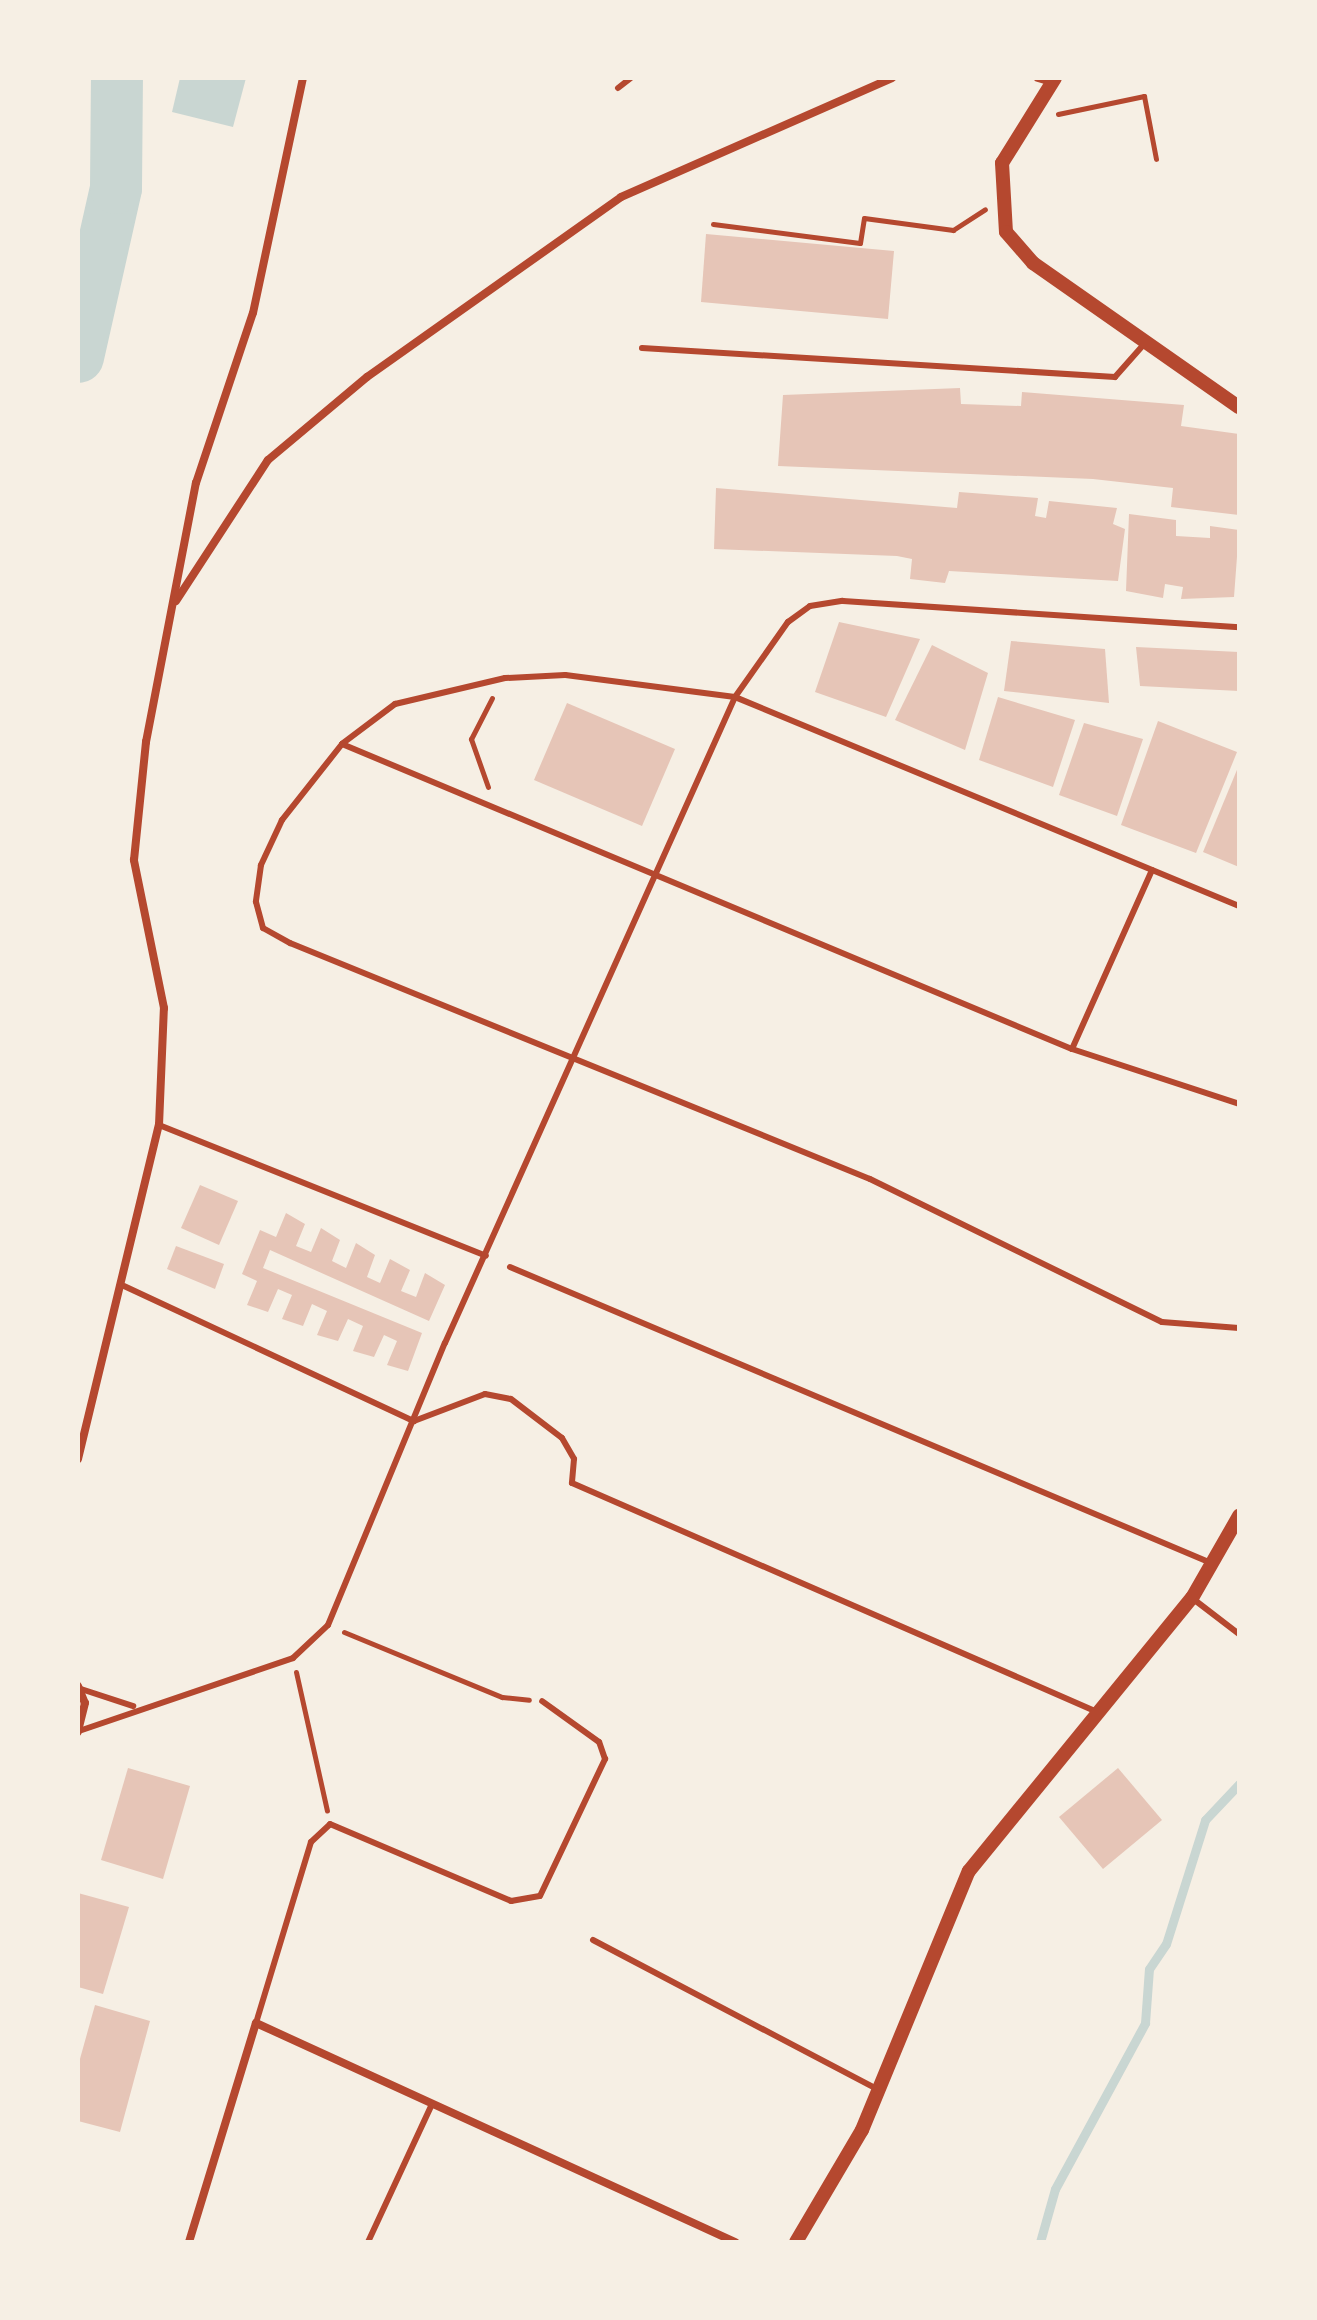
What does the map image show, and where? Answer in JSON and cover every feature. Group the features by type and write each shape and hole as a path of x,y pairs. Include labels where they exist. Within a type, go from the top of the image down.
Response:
{"street":[{"path":"78,1459 124,1286 159,1125 164,1008 134,860 146,742 196,483 253,313 303,78"},
{"path":"173,605 268,460 367,377 621,197 892,78"},
{"path":"1048,79 1002,163 999,200 1006,232 1033,263 1239,407"},
{"path":"796,2242 879,2090 969,1871 1095,1711 1192,1598 1239,1516"},
{"path":"79,1731 80,1688"},
{"path":"189,2242 256,2023 735,2242"}],"lane":[{"path":"618,88 631,78"},
{"path":"642,348 1115,377 1146,342"},
{"path":"79,1731 137,1706 293,1658 328,1625 486,1256 660,873 735,697 788,622 810,606 843,601 1239,627"},
{"path":"1239,906 735,697 580,676 505,678 395,704 342,744 282,820 261,865 256,902 263,928 870,1179 1162,1322 1239,1328"},
{"path":"342,744 660,873 1072,1049 1239,1104"},
{"path":"1072,1049 1152,870"},
{"path":"159,1125 486,1256"},
{"path":"510,1267 1213,1564"},
{"path":"124,1286 414,1421 485,1394 511,1399 562,1438 574,1459 572,1483 1095,1711"},
{"path":"1192,1598 1239,1634"},
{"path":"80,1688 137,1706"},
{"path":"256,2023 311,1842 330,1824 511,1901 540,1896 605,1759 599,1742 542,1701"},
{"path":"593,1940 879,2090"},
{"path":"368,2242 432,2104"}],"path":[{"path":"1026,120 1144,96 1156,159"},
{"path":"713,224 860,243 864,218 953,230 999,200"},
{"path":"497,806 471,739 505,678"},
{"path":"328,1625 502,1697 542,1701"},
{"path":"293,1658 330,1824"}],"shaded area":[{"path":"180,78 246,78 233,127 172,112"}],"building":[{"path":"706,234 894,251 888,319 701,302"},
{"path":"960,388 961,404 1021,406 1022,392 1184,405 1181,426 1239,434 1239,515 1171,507 1173,488 1093,479 778,466 783,395"},
{"path":"716,488 957,508 959,492 1038,498 1035,516 1046,518 1049,501 1117,508 1113,524 1125,529 1118,581 949,571 945,583 910,579 912,559 897,556 714,549"},
{"path":"1129,514 1176,520 1176,536 1210,538 1210,526 1239,530 1234,597 1181,599 1183,587 1165,584 1163,598 1126,591"},
{"path":"839,622 920,639 886,717 815,692"},
{"path":"1011,641 1105,649 1109,703 1004,691"},
{"path":"932,645 988,673 965,750 895,720"},
{"path":"1136,647 1239,652 1239,691 1140,686"},
{"path":"998,697 1075,720 1053,787 979,760"},
{"path":"567,703 675,749 642,826 534,780"},
{"path":"1158,721 1237,752 1196,853 1121,825"},
{"path":"1084,723 1143,739 1117,816 1059,795"},
{"path":"1239,765 1239,867 1203,852"},
{"path":"200,1185 238,1201 219,1245 181,1228"},
{"path":"286,1213 305,1224 296,1246 311,1252 321,1228 340,1240 332,1261 346,1268 356,1243 375,1255 367,1277 380,1283 390,1259 410,1270 401,1291 416,1297 425,1273 445,1285 429,1321 270,1250 263,1268 422,1333 408,1371 387,1365 397,1341 384,1335 374,1357 353,1351 363,1326 348,1319 338,1341 317,1335 327,1311 312,1304 303,1326 282,1319 292,1295 278,1289 268,1312 247,1305 257,1281 242,1274 260,1230 276,1237"},
{"path":"176,1246 224,1264 215,1289 167,1269"},
{"path":"128,1768 190,1786 163,1879 101,1860"},
{"path":"1118,1768 1162,1820 1103,1869 1059,1817"},
{"path":"78,1893 129,1907 103,1994 78,1987"},
{"path":"95,2005 150,2021 120,2132 78,2121 78,2066"}],"waterway":[{"path":"78,357 116,188 117,78"},
{"path":"1040,2242 1055,2189 1145,2023 1149,1969 1166,1944 1205,1820 1239,1784"}]}
